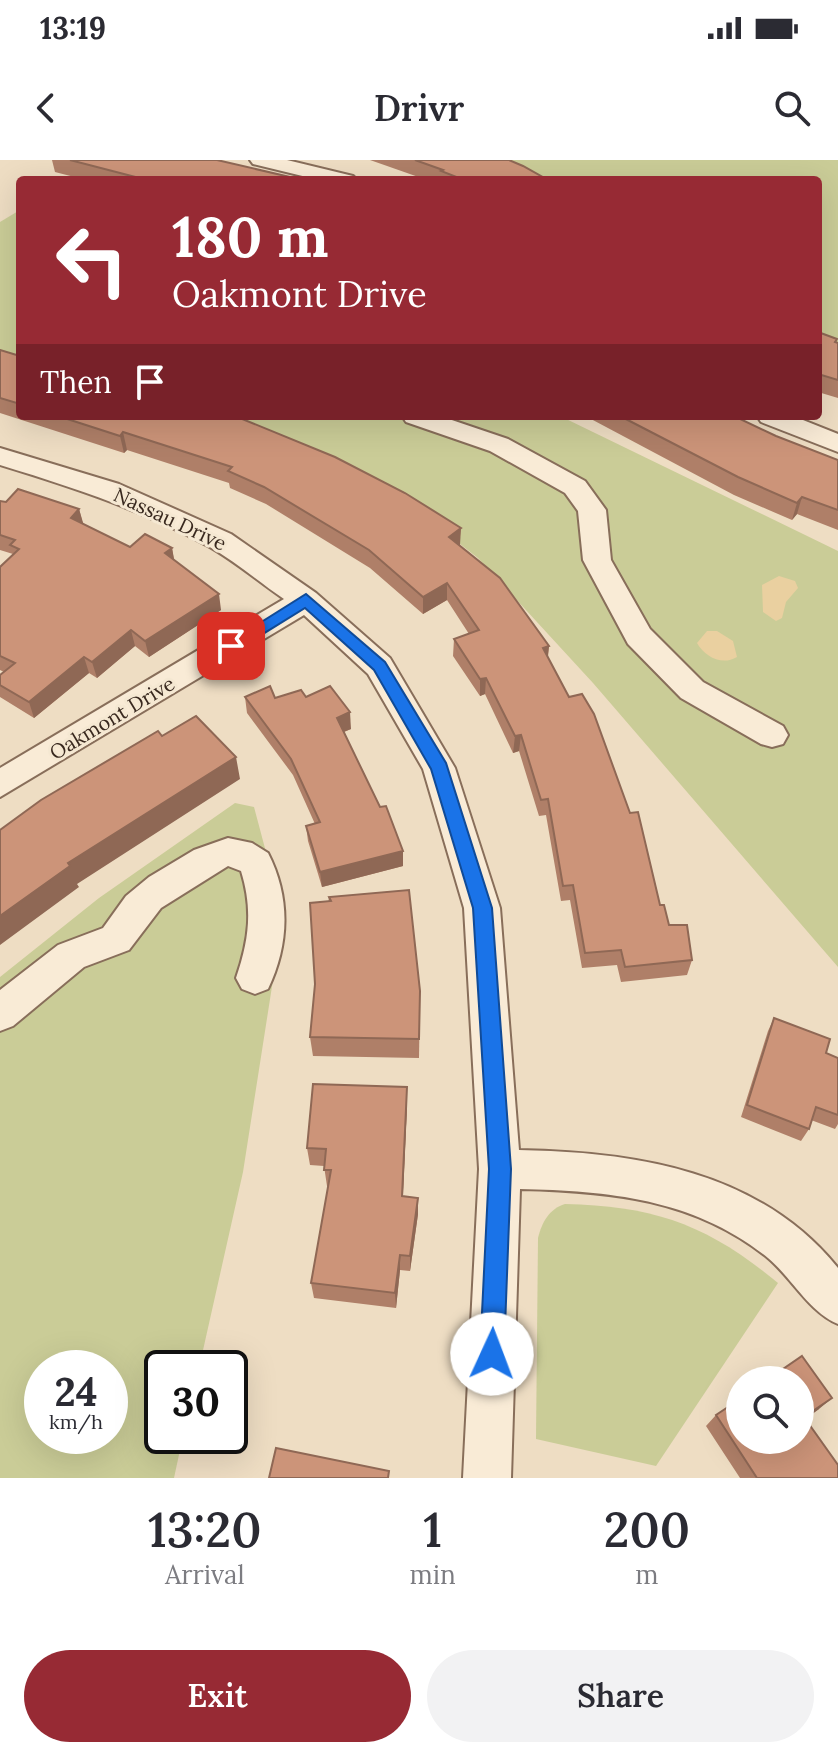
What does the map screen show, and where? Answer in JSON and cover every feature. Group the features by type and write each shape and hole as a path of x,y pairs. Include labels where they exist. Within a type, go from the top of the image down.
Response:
{"street":[{"path":"268,171 311,176"},
{"path":"422,420 499,445 575,487 592,510 597,560 639,636 692,690 772,735"},
{"path":"780,420 838,444"},
{"name":"Nassau Drive","path":"0,456 109,490 173,517 221,541 306,600 379,666 439,768 482,908 500,1169 487,1478"},
{"name":"Oakmont Drive","path":"0,784 306,600"},
{"path":"0,1014 73,954 99,948 118,937 128,927 132,913 167,884 193,866 228,852 238,853 256,863 270,912 269,936 255,978"},
{"path":"500,1169 603,1171 652,1178 701,1194 749,1220 798,1255 838,1302"}],"green space":[{"path":"484,160 838,160 838,345 822,339 822,176 518,176"},
{"path":"16,212 16,356 0,350 0,222"},
{"path":"222,420 568,420 838,551 838,967 593,683 478,558 406,502"},
{"path":"235,803 254,807 283,916 243,1172 203,1350 144,1350 144,1454 179,1454 174,1478 0,1478 0,977 99,898"},
{"path":"565,1204 626,1209 679,1222 728,1246 778,1283 656,1466 536,1439 538,1238 547,1217"}],"sand":[{"path":"779,576 795,581 798,588 786,602 782,618 776,621 763,612 762,585"},
{"path":"707,631 717,631 733,641 737,657 726,661 714,659 705,652 697,643"}],"building":[{"path":"70,160 217,160 286,176 132,176"},
{"path":"415,160 509,160 541,176 454,176"},
{"path":"822,333 837,339 838,380 822,375"},
{"path":"0,350 16,355 16,403 0,398"},
{"path":"70,420 245,420 335,457 405,493 461,528 449,537 500,578 549,646 543,648 569,697 582,694 594,714 630,813 638,812 660,905 664,905 669,925 687,925 692,960 625,967 621,950 585,953 573,885 563,886 548,799 541,800 521,735 515,736 486,678 480,679 454,639 479,630 447,583 423,597 369,550 264,487 228,471 232,467 123,432 120,436"},
{"path":"628,420 742,420 838,460 838,510 802,497 797,503 738,477"},
{"path":"18,489 79,509 71,518 130,547 145,534 172,548 165,553 219,594 145,641 131,630 92,662 84,657 29,702 0,685 0,675 15,663 0,656 0,567 19,549 10,545 15,540 0,535 0,501 6,502"},
{"path":"270,686 275,698 301,690 306,697 330,686 350,712 337,718 380,807 386,806 403,851 320,872 306,826 320,822 291,759 245,697"},
{"path":"196,716 236,757 68,863 70,866 0,916 0,830 41,800 158,731 162,736"},
{"path":"409,890 420,991 419,1039 310,1037 315,984 310,903 331,901 329,897"},
{"path":"774,1018 830,1039 826,1053 838,1058 838,1115 816,1107 809,1129 747,1105"},
{"path":"313,1084 407,1087 402,1196 418,1198 410,1256 400,1255 395,1293 311,1283 331,1170 324,1170 326,1149 307,1148"},
{"path":"802,1356 809,1366 787,1366"},
{"path":"814,1373 832,1398 814,1410"},
{"path":"726,1408 726,1430 716,1415"},
{"path":"814,1431 838,1465 838,1478 757,1478 741,1454 814,1454"},
{"path":"276,1448 389,1471 388,1478 269,1478"}],"route":[{"path":"231,646 306,600 379,666 439,768 482,908 500,1169 492,1354"}]}
